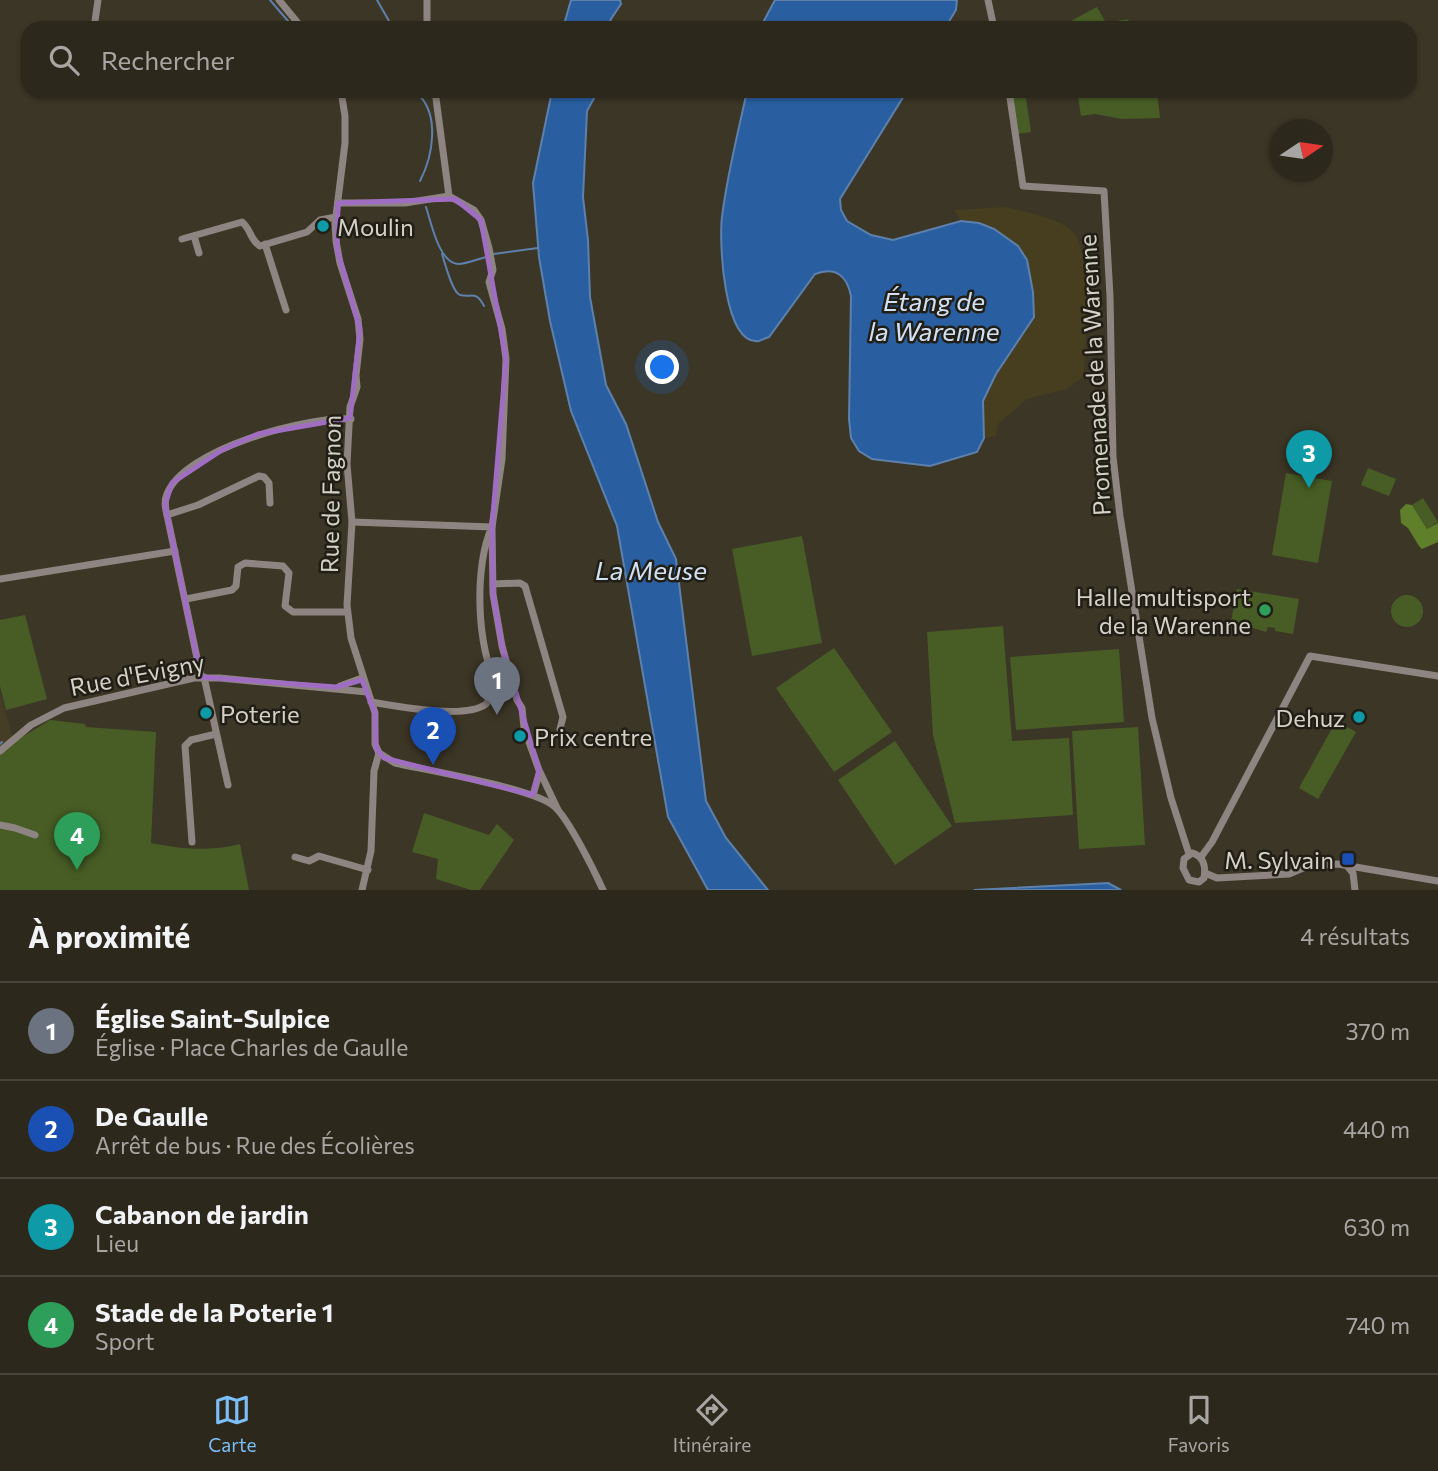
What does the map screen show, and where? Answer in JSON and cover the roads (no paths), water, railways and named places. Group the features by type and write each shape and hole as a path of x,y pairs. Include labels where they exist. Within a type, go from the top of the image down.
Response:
{"street":[{"path":"95,21 98,0"},
{"path":"279,0 296,21"},
{"path":"427,0 427,21"},
{"path":"988,0 993,21"},
{"name":"Rue de Fagnon","path":"342,98 345,143 336,217 336,241 360,329 357,387 350,407 347,464 352,522 347,612 351,638 376,718 375,744 379,753 374,771 372,841 362,890"},
{"path":"436,98 449,196"},
{"name":"Promenade de la Warenne","path":"1010,98 1023,186 1104,191 1110,296 1113,457 1120,516 1152,718 1168,788 1189,854"},
{"path":"338,203 405,203 449,196 474,210 481,220 493,270 489,282 491,295 502,329 506,359 502,459 492,527 493,584 499,635 522,708 524,728 544,782 603,890"},
{"path":"182,239 242,222 254,242 260,246 307,232 320,219 336,217"},
{"path":"194,236 199,253"},
{"path":"265,244 286,310"},
{"path":"228,785 167,515 166,495 172,483 191,467 258,434 331,420 351,419"},
{"path":"167,515 198,506 259,476 269,483 270,503"},
{"path":"352,522 492,527"},
{"path":"492,527 486,540 480,609 488,667 498,686"},
{"path":"0,579 175,551"},
{"path":"186,599 232,590 236,586 238,567 245,563 283,566 289,573 285,606 293,612 347,612"},
{"path":"493,584 520,583 525,586 563,717 560,729"},
{"path":"1201,858 1310,656 1438,676"},
{"name":"Rue d'Evigny","path":"0,751 31,725 64,708 202,677 336,687 367,692"},
{"name":"Rue d'Evigny","path":"336,687 362,678"},
{"path":"371,702 452,711 482,706 489,701 498,686 512,683"},
{"path":"192,842 185,746 191,740 216,734"},
{"path":"379,753 395,763 538,797 558,810"},
{"path":"538,797 539,769"},
{"path":"538,797 544,782"},
{"path":"0,825 34,835"},
{"path":"1189,854 1197,854 1201,858 1205,873 1200,886 1185,874 1184,859 1189,854"},
{"path":"295,857 309,861 319,856 368,870"},
{"path":"1205,873 1217,877 1289,874 1308,866 1338,864 1438,881"},
{"path":"1348,866 1353,873 1355,890"}],"water":[{"path":"571,0 620,0 621,4 610,21 565,21"},
{"path":"775,0 957,0 956,10 949,21 764,21"},
{"name":"La Meuse","path":"551,98 594,98 587,111 583,197 590,297 606,385 626,424 658,522 676,559 706,801 726,838 768,890 708,890 668,817 617,526 571,411 550,321 539,257 533,183"},
{"name":"Étang de la Warenne","path":"746,98 903,98 840,199 841,210 847,221 871,235 893,240 961,221 979,223 994,229 1018,246 1027,260 1034,317 996,374 983,401 984,438 977,452 930,466 872,459 859,451 851,438 849,419 851,296 847,283 835,272 815,274 769,337 759,341 747,338 738,327 731,310 723,268 721,229"},
{"path":"1108,883 1121,890 974,890"}],"waterway":[{"path":"270,0 288,21"},
{"path":"377,0 389,21"},
{"path":"420,181 428,160 432,136 429,113 421,98"},
{"path":"426,207 437,241 451,262 461,264 486,257"},
{"path":"494,254 538,248"},
{"path":"442,254 457,293 476,296 484,306"}],"place":[{"name":"Moulin","path":"323,226"},
{"name":"Cabanon de jardin","path":"1309,488"},
{"name":"Halle multisport de la Warenne","path":"1265,610"},
{"name":"Poterie","path":"206,713"},
{"name":"Église Saint-Sulpice","path":"497,715"},
{"name":"Dehuz","path":"1359,717"},
{"name":"Prix centre","path":"520,736"},
{"name":"De Gaulle","path":"433,765"},
{"name":"M. Sylvain","path":"1348,859"},
{"name":"Stade de la Poterie 1","path":"77,870"}]}
